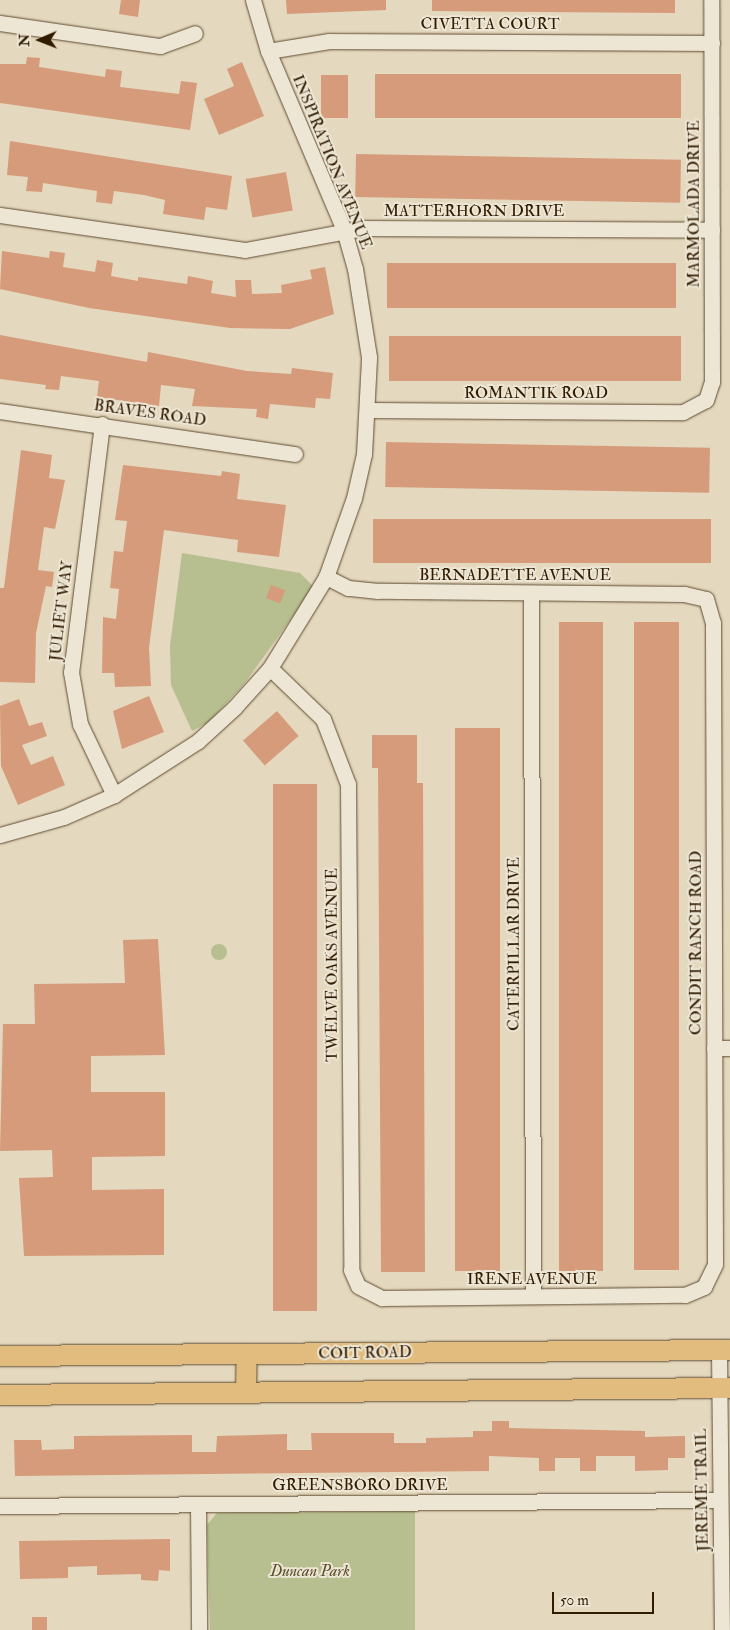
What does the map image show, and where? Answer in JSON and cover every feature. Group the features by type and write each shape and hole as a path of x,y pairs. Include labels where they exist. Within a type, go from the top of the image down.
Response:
{"main road":[{"name":"COIT ROAD","path":"0,1356 724,1350"},
{"path":"246,1393 247,1354"},
{"path":"0,1395 724,1389"}],"street":[{"name":"INSPIRATION AVENUE","path":"0,835 71,814 114,796 198,741 270,668 326,577 354,498 368,410 364,314 344,230 268,51 254,0"},
{"name":"MARMOLADA DRIVE","path":"702,404 712,382 712,0"},
{"path":"0,23 160,46 195,33"},
{"name":"CIVETTA COURT","path":"268,51 329,41 712,43"},
{"name":"MATTERHORN DRIVE","path":"0,215 244,250 344,230 712,230"},
{"name":"ROMANTIK ROAD","path":"368,410 681,412 702,404"},
{"name":"BRAVES ROAD","path":"0,411 102,424 295,454"},
{"name":"JULIET WAY","path":"102,424 71,672 80,724 114,796"},
{"name":"BERNADETTE AVENUE","path":"326,577 348,588 378,591 684,594 706,599"},
{"name":"CATERPILLAR DRIVE","path":"531,592 533,1296"},
{"name":"CONDIT RANCH ROAD","path":"705,1286 714,1264 713,623 706,599"},
{"name":"TWELVE OAKS AVENUE","path":"270,668 323,719 348,784 351,1270 359,1287"},
{"path":"714,1048 730,1048"},
{"name":"IRENE AVENUE","path":"359,1287 382,1298 685,1295 705,1286"},
{"name":"JEREME TRAIL","path":"722,1630 720,1500 724,1350"},
{"name":"GREENSBORO DRIVE","path":"0,1506 720,1500"},
{"path":"198,1504 199,1630"}],"green space":[{"path":"182,553 300,573 314,587 244,684 209,722 192,731 171,685 170,646"},
{"path":"219,944 225,946 227,952 225,958 219,960 213,958 211,952 213,946"},
{"name":"Duncan Park","path":"415,1511 415,1630 210,1630 207,1525 217,1513"}],"building":[{"path":"121,0 140,0 138,17 119,14"},
{"path":"286,0 386,0 386,10 287,14"},
{"path":"432,0 675,0 675,13 432,11"},
{"path":"27,57 40,58 39,67 105,77 106,69 122,71 120,87 179,94 181,81 197,83 190,130 0,103 0,64 26,64"},
{"path":"242,62 264,116 219,135 204,99 234,86 227,69"},
{"path":"375,74 681,74 681,118 375,118"},
{"path":"321,75 348,75 348,118 321,118"},
{"path":"10,141 232,176 227,210 206,207 204,220 163,214 165,200 144,195 114,191 112,204 96,202 97,191 43,183 42,192 26,191 28,177 7,175"},
{"path":"356,154 681,160 680,203 355,197"},
{"path":"286,172 293,210 252,218 246,179"},
{"path":"2,251 49,258 50,251 65,253 63,267 95,272 97,260 113,263 111,276 138,281 138,277 187,284 188,276 213,281 211,293 236,297 235,280 251,280 252,294 282,293 281,285 312,279 310,270 325,267 334,314 290,329 230,328 89,308 0,289"},
{"path":"387,263 676,263 676,308 387,308"},
{"path":"0,335 147,362 148,352 247,371 291,374 292,368 333,373 330,399 316,398 315,408 270,404 268,419 256,417 257,409 192,406 195,389 161,385 159,406 97,397 99,381 61,376 59,390 45,389 46,385 0,379"},
{"path":"389,336 681,336 681,381 389,381"},
{"path":"386,442 710,448 709,493 385,487"},
{"path":"21,450 52,455 49,478 65,480 55,529 44,527 38,570 54,572 52,587 46,586 36,633 35,683 0,682 0,588 4,588"},
{"path":"123,465 221,476 222,471 240,474 237,499 286,505 279,557 237,552 238,540 164,530 149,648 151,686 115,687 114,673 102,673 103,617 116,619 119,589 110,588 114,551 123,552 127,521 115,520"},
{"path":"373,519 711,519 711,563 373,563"},
{"path":"271,585 285,590 280,603 266,598"},
{"path":"559,622 603,622 603,1271 559,1271"},
{"path":"634,622 679,622 679,1270 634,1270"},
{"path":"149,696 164,732 122,749 113,711"},
{"path":"19,699 29,726 42,722 47,736 22,745 31,765 53,756 65,785 18,805 1,766 0,706"},
{"path":"277,711 299,736 265,765 243,741"},
{"path":"455,728 500,728 500,1271 455,1271"},
{"path":"372,735 417,735 417,783 423,783 425,1272 381,1272 378,768 372,768"},
{"path":"273,784 317,784 317,1311 273,1311"},
{"path":"158,939 165,1055 91,1056 91,1092 165,1092 165,1156 92,1157 92,1190 164,1189 164,1255 24,1256 19,1178 53,1177 52,1150 0,1151 3,1024 35,1024 34,984 125,983 123,940"},
{"path":"492,1421 509,1421 509,1428 645,1431 645,1437 685,1436 685,1458 668,1458 668,1470 635,1471 635,1456 596,1456 596,1471 580,1471 580,1458 555,1458 555,1471 539,1471 539,1458 489,1456 489,1471 15,1476 14,1440 41,1440 42,1450 74,1449 74,1436 192,1435 192,1452 216,1452 217,1436 287,1434 287,1450 312,1450 311,1433 394,1433 394,1443 426,1443 426,1438 473,1437 473,1431 492,1431"},
{"path":"170,1539 170,1571 159,1570 158,1581 141,1580 141,1574 97,1575 97,1566 68,1567 68,1578 20,1579 19,1541"},
{"path":"32,1617 47,1617 47,1630 32,1630"}]}
